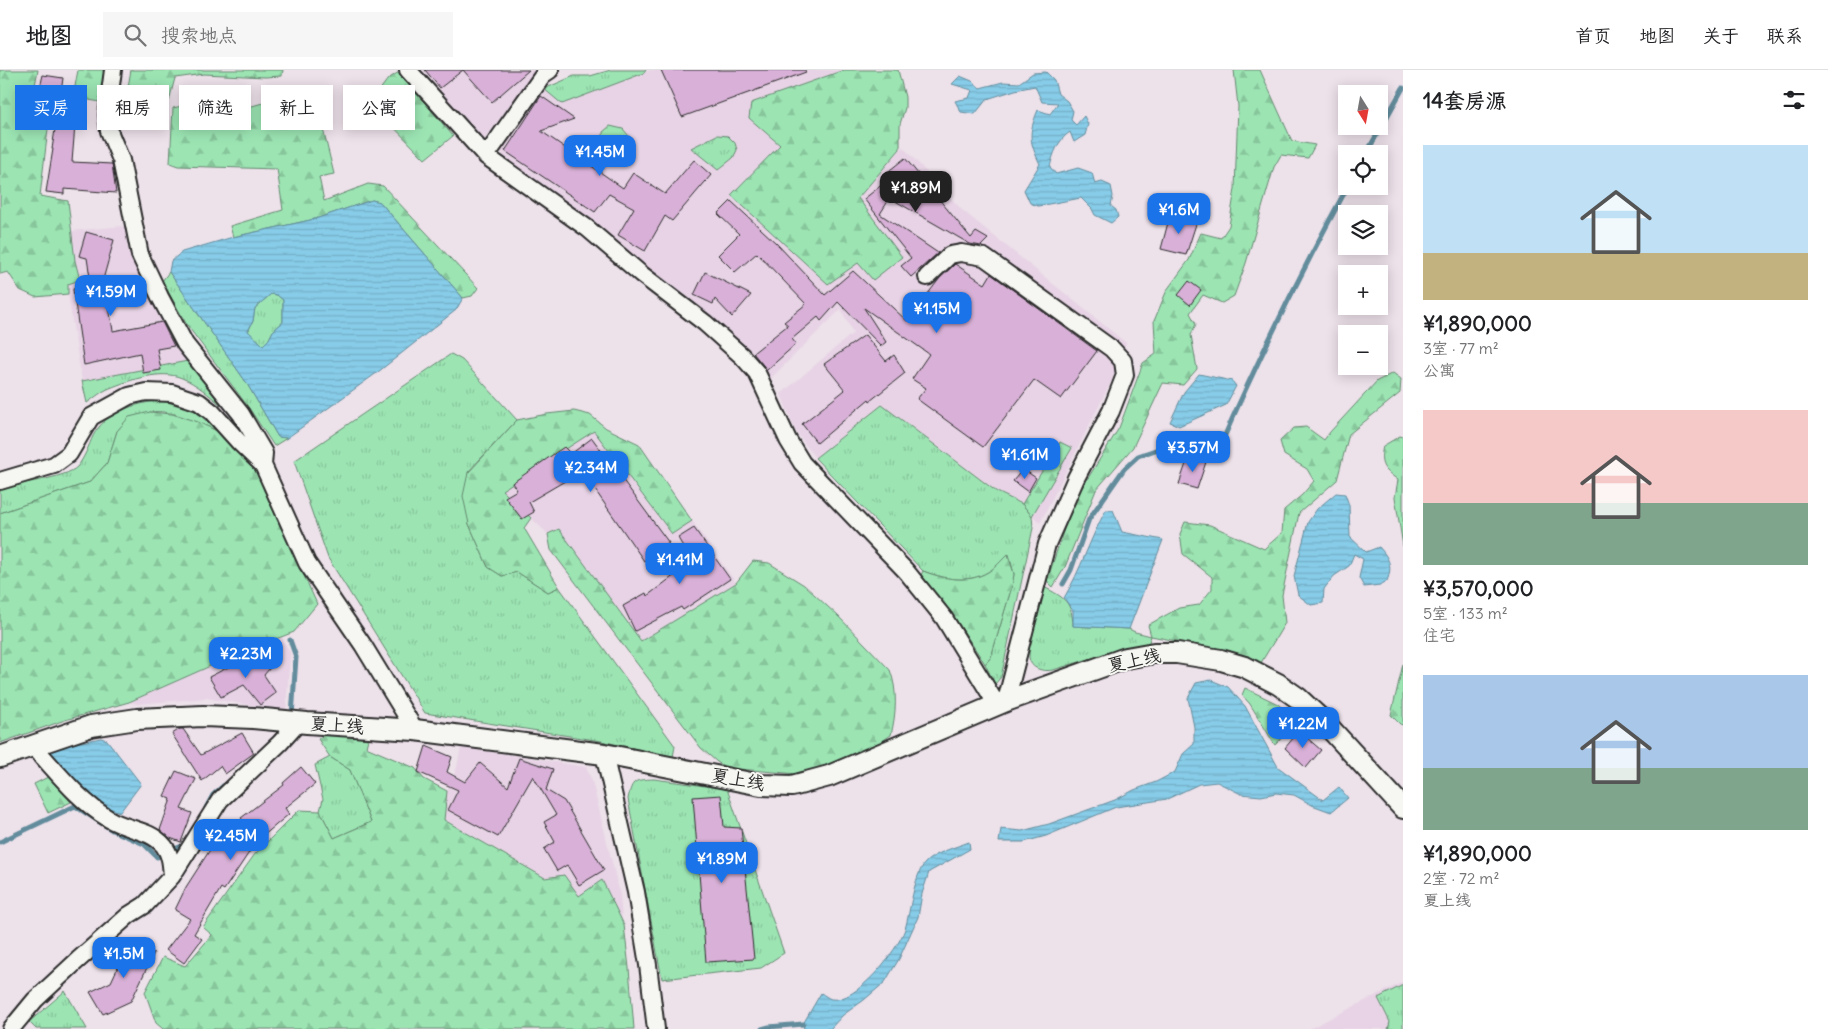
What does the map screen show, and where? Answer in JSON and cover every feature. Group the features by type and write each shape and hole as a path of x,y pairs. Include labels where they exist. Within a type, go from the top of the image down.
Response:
{"street":[{"path":"113,70 107,115 109,131 121,160 140,255 185,344 241,414 264,453 264,465 307,563 363,645 415,730"},
{"path":"408,70 486,156 587,228 641,274 705,323 742,356 757,373 788,440 802,463 906,571 944,618 1002,703"},
{"path":"486,156 544,74 550,70"},
{"path":"927,277 950,255 961,253 984,257 1112,350 1123,361 1125,375 1111,411 1076,478 1047,544 1002,703"},
{"path":"0,481 54,466 69,454 91,417 129,396 146,392 172,393 199,402 212,412 239,442 264,465"},
{"name":"夏上线","path":"0,757 91,726 137,719 253,718 415,730 604,754 761,784 792,786 829,776 1002,703 1126,658 1154,653 1177,652 1221,660 1245,667 1278,684 1298,698 1326,724 1403,808"},
{"path":"11,1029 35,1000 129,915 145,905 172,876 220,800 280,743 299,722"},
{"path":"34,747 84,801 111,820 150,834 164,846 171,858 172,876"},
{"path":"604,754 636,892 656,1029"}],"shaded area":[{"path":"422,70 538,70 483,141"},
{"path":"650,70 844,70 751,103 749,118 780,145 858,263 902,257 858,198 903,147 962,210 1126,343 1112,380 1040,523 1022,504 997,492 882,405 815,458 795,430 781,394 853,333 841,309 770,379 733,336 652,275 503,156 501,147 544,89 562,104"},
{"path":"124,226 137,269 188,361 82,381 68,294 68,284 80,280 71,231"},
{"path":"594,431 671,534 692,521 736,583 641,641 559,530 548,534 502,490"},
{"path":"282,637 290,653 286,711 206,698 138,704 129,702 242,652"},
{"path":"461,747 586,767 592,781 620,895 622,921 602,881 579,897 444,820 447,791 457,767"},
{"path":"1403,982 1403,1029 1309,1029"}],"green space":[{"path":"0,70 38,70 35,85 15,85 15,130 48,130 40,196 68,201 75,261 80,280 68,284 68,294 35,297 20,290 8,272 0,274"},
{"path":"78,70 105,70 103,85 97,85 97,101 87,100 87,85 75,85"},
{"path":"131,70 283,70 282,76 204,74 175,78 169,101 169,85 128,85"},
{"path":"611,70 646,70 644,73 562,104 544,89 574,76 590,76"},
{"path":"844,70 898,70 905,97 905,108 900,124 900,149 858,198 902,257 873,280 858,263 828,284 731,195 780,145 749,118 751,103"},
{"path":"1234,70 1260,70 1292,141 1315,145 1308,158 1281,155 1274,167 1246,263 1234,296 1222,303 1203,295 1190,313 1196,324 1191,335 1197,369 1183,385 1163,383 1133,447 1096,490 1065,567 1053,587 1047,581 1065,526 1080,491 1119,428 1143,363 1156,354 1154,321 1167,290 1189,260 1201,233 1221,238 1229,226 1235,189 1238,106"},
{"path":"399,72 410,85 384,85 388,79"},
{"path":"415,91 453,136 425,159 397,130 415,130"},
{"path":"261,103 261,130 323,130 334,174 319,177 324,201 368,184 383,186 478,288 472,296 463,298 380,202 372,200 315,219 233,237 230,226 283,210 277,169 178,166 170,163 173,108 179,107 179,130 251,130 252,106"},
{"path":"610,126 623,129 629,136 629,146 618,152 603,141 603,132"},
{"path":"717,135 728,136 735,143 737,150 733,158 718,170 691,148"},
{"path":"169,272 246,382 278,437 287,438 274,446 249,408 187,325 162,281"},
{"path":"271,294 277,295 283,300 283,322 273,331 263,345 248,332 253,321 255,308"},
{"path":"451,354 462,360 517,420 468,472 469,524 488,567 502,576 517,572 548,592 559,587 675,746 673,757 601,741 425,713 328,558 294,461"},
{"path":"188,361 221,405 187,380 165,375 136,379 118,385 104,391 87,403 82,381"},
{"path":"1393,373 1401,379 1400,393 1349,434 1337,480 1299,513 1282,595 1285,623 1259,666 1233,652 1151,636 1148,625 1179,608 1199,605 1212,589 1212,577 1183,554 1180,534 1185,522 1210,525 1264,549 1282,533 1284,510 1302,495 1314,481 1307,469 1284,455 1280,441 1294,428 1306,427 1324,440 1377,381"},
{"path":"161,400 195,411 218,431 176,415 159,412 147,413 117,431 107,463 90,482 0,513 0,487 41,480 71,471 80,464 93,436 105,420 122,410"},
{"path":"882,405 997,492 1022,504 1032,516 1033,528 1001,677 995,684 985,664 991,657 1012,586 1014,574 1009,554 991,570 972,578 948,578 923,571 815,458"},
{"path":"574,411 590,415 606,428 639,444 692,521 672,534 594,431 502,490 531,518 524,528 559,587 548,592 517,572 502,576 488,567 469,524 463,496 468,473 517,420"},
{"path":"150,412 172,414 198,422 219,432 254,466 317,604 294,632 242,652 129,702 65,720 0,743 0,513 90,482 107,463 117,431 129,417"},
{"path":"1400,436 1403,437 1403,546 1395,497 1398,480 1389,473 1382,462 1383,446"},
{"path":"1060,442 1072,448 1032,516 1022,504"},
{"path":"559,529 641,641 736,583 753,561 769,563 804,585 838,616 890,670 893,678 895,702 891,735 878,744 841,761 798,774 727,768 717,762 701,748 551,550 548,534"},
{"path":"1008,554 1014,574 1012,586 991,657 985,664 951,612 921,575 923,571 948,578 972,578 991,570"},
{"path":"1044,587 1057,594 1069,606 1073,626 1129,629 1151,636 1148,645 1109,653 1053,670 1034,667 1030,661 1029,650"},
{"path":"1403,664 1403,725 1391,715"},
{"path":"1245,688 1278,704 1297,722 1275,745 1250,704 1242,695"},
{"path":"326,733 368,739 366,747 415,768 424,779 447,791 444,820 545,878 564,875 579,896 602,880 624,925 634,1029 163,1029 156,1023 145,992 163,957 185,966 212,935 203,927 255,854 299,810 320,811 334,838 371,822 350,770 330,757 318,739"},
{"path":"330,757 350,770 371,822 334,838 320,811 323,799 315,765"},
{"path":"48,777 71,802 48,813 34,784"},
{"path":"654,779 727,789 784,953 761,968 662,979 628,799 635,782 638,780"},
{"path":"1403,985 1403,1029 1388,1029 1390,1022 1378,998"},
{"path":"65,991 87,1029 36,1029 29,1022"}],"water":[{"path":"1046,72 1054,80 1058,94 1067,101 1073,111 1071,120 1076,125 1084,116 1088,124 1085,135 1074,142 1070,132 1062,139 1054,152 1050,167 1056,174 1078,168 1092,173 1095,184 1102,182 1111,186 1113,196 1111,206 1116,210 1118,217 1111,223 1095,215 1081,198 1038,206 1030,203 1024,190 1040,164 1031,137 1038,110 1050,114 1058,103 1042,102 1035,86 987,99 975,114 961,112 955,101 969,98 972,90 952,84 960,76 972,81 980,88 1003,82 1019,83 1033,73"},
{"path":"372,200 380,202 463,298 456,310 378,372 287,438 278,437 246,382 169,272 171,261 182,252 233,237 315,219","holes":["271,294 277,295 283,300 283,322 273,331 263,345 248,331 253,321 255,308"]},
{"path":"1199,374 1232,381 1236,386 1226,405 1179,426 1170,422 1184,392"},
{"path":"1336,493 1345,494 1349,505 1350,537 1366,552 1379,547 1389,562 1389,576 1387,581 1380,585 1364,587 1359,578 1363,559 1354,554 1349,566 1334,576 1324,589 1323,603 1311,605 1298,595 1294,576 1308,522 1317,509"},
{"path":"1106,510 1113,510 1122,532 1163,540 1129,629 1073,626 1073,611 1064,598"},
{"path":"1211,680 1228,687 1245,706 1278,767 1323,800 1339,787 1348,798 1331,812 1312,805 1294,795 1276,793 1261,796 1241,794 1217,782 1199,784 1167,799 1116,807 1046,836 1024,842 999,842 1001,829 1022,831 1049,824 1115,800 1175,772 1183,754 1194,744 1194,727 1188,698 1196,683"},
{"path":"101,738 107,740 141,784 120,812 100,805 86,794 50,752 62,746"},
{"path":"969,842 970,849 929,872 922,894 918,917 899,959 885,982 843,1015 830,1029 804,1029 803,1024 821,993 831,999 841,998 852,993 875,974 894,950 905,929 915,885 925,863 939,853"}],"building":[{"path":"425,70 463,70 440,88"},
{"path":"463,70 529,70 492,102"},
{"path":"661,70 805,70 806,72 682,117"},
{"path":"43,75 63,78 62,85 41,85"},
{"path":"541,96 574,119 541,131 623,188 633,173 665,194 694,160 711,175 672,221 665,216 645,251 618,235 634,208 609,194 595,212 505,151"},
{"path":"55,130 75,130 72,162 112,164 116,193 64,189 64,194 46,192"},
{"path":"905,158 971,238 976,232 988,239 981,246 970,244 890,198 880,214 938,253 911,277 901,266 911,258 864,199 889,179 885,174"},
{"path":"731,201 776,243 825,295 853,271 907,321 940,278 955,264 985,284 991,274 1097,351 1061,399 1034,380 983,447 917,399 926,388 912,379 929,354 864,308 886,342 881,346 838,302 821,321 818,317 792,339 796,344 767,370 753,353 788,325 784,322 806,304 757,253 735,272 718,255 739,234 718,214"},
{"path":"1170,215 1197,221 1186,255 1161,249"},
{"path":"86,232 114,240 104,276 113,331 162,322 174,346 157,349 161,370 143,373 140,353 84,365 73,289 91,284 87,258 79,256"},
{"path":"705,272 751,295 732,317 715,299 713,304 694,295"},
{"path":"1189,281 1201,290 1190,305 1178,295"},
{"path":"865,335 886,361 894,355 905,373 870,401 869,399 817,443 802,424 845,390 824,364"},
{"path":"592,438 669,543 644,561 582,471 529,502 534,512 522,519 505,497 517,490 512,483 564,447 571,454"},
{"path":"1188,458 1206,462 1197,489 1179,484"},
{"path":"1023,469 1036,478 1028,492 1013,481"},
{"path":"694,528 730,579 683,610 681,607 635,631 623,606 646,593 647,596 692,562 678,538"},
{"path":"258,652 270,668 264,675 276,693 260,705 244,685 221,697 209,677"},
{"path":"183,729 201,755 242,733 254,753 225,774 220,766 202,781 172,734"},
{"path":"1299,731 1321,750 1306,768 1285,748"},
{"path":"426,746 452,757 447,772 465,782 480,763 508,787 519,758 553,769 546,790 564,801 604,870 579,885 567,865 557,871 544,849 555,842 544,822 556,815 533,776 498,837 448,810 458,790 418,772"},
{"path":"301,767 315,784 285,808 289,814 256,842 224,890 221,888 194,934 202,939 184,963 166,950 190,919 175,910 186,887 215,842 230,852 247,825 241,818 284,785 283,783"},
{"path":"176,771 196,779 181,809 192,813 181,842 170,838 160,830 171,799 164,796"},
{"path":"721,795 724,827 741,828 754,959 706,962 693,797"},
{"path":"130,941 154,953 131,1001 103,1014 90,992 111,982"}],"waterway":[{"path":"1371,145 1403,88"},
{"path":"1063,584 1071,570 1089,519 1124,469 1138,456 1161,448 1186,446 1218,451 1280,317 1343,195"},
{"path":"290,640 296,657 292,716"},
{"path":"206,808 213,795 223,786"},
{"path":"0,842 75,806 112,830 144,844 157,857 184,845 186,841"},
{"path":"762,1029 803,1024"}]}
